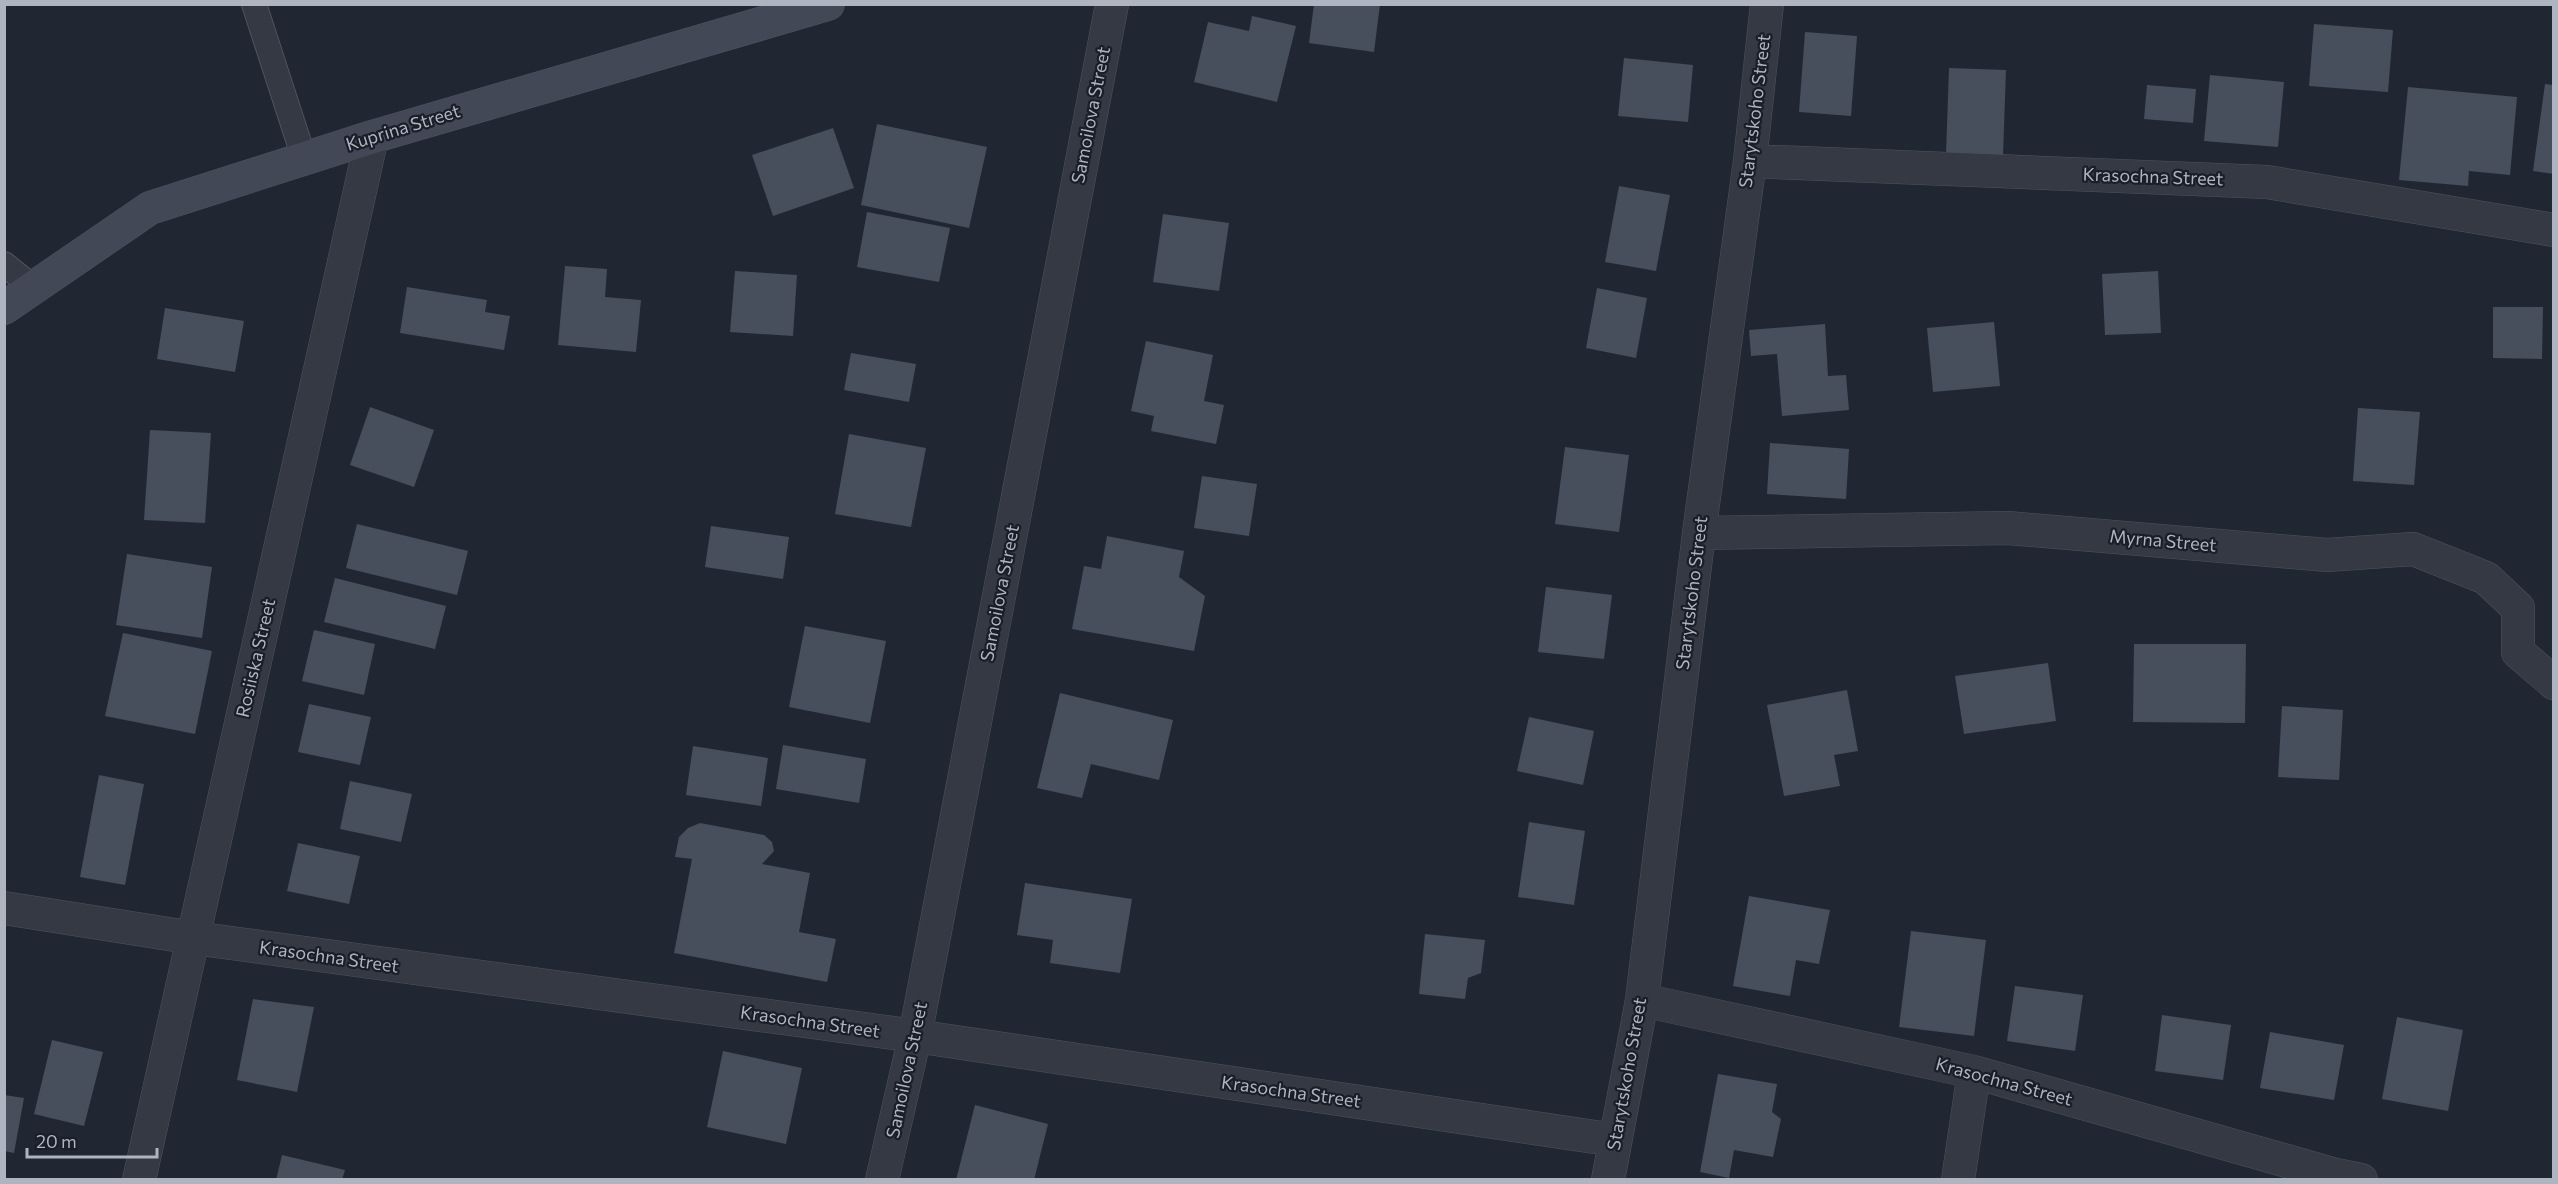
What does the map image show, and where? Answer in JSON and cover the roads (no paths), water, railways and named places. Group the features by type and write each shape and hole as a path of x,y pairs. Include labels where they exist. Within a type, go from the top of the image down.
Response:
{"main road":[{"name":"Kuprina Street","path":"4,308 150,208 372,137 828,4"}],"street":[{"name":"Samoilova Street","path":"882,1179 915,1036 1112,4"},
{"name":"Starytskoho Street","path":"1608,1179 1642,1000 1699,533 1750,161 1767,4"},
{"name":"Rosiiska Street","path":"139,1179 372,137"},
{"name":"Krasochna Street","path":"1750,161 2267,182 2553,230"},
{"name":"Myrna Street","path":"1699,533 2008,528 2327,555 2413,549 2486,578 2518,608 2518,652 2553,683"},
{"name":"Krasochna Street","path":"4,909 194,938 915,1036 1615,1140"},
{"name":"Krasochna Street","path":"1642,1000 1974,1072 2336,1175 2358,1179"},
{"path":"1958,1179 1974,1072"}],"lane":[{"path":"254,4 304,158"},
{"path":"4,264 34,288"}]}
